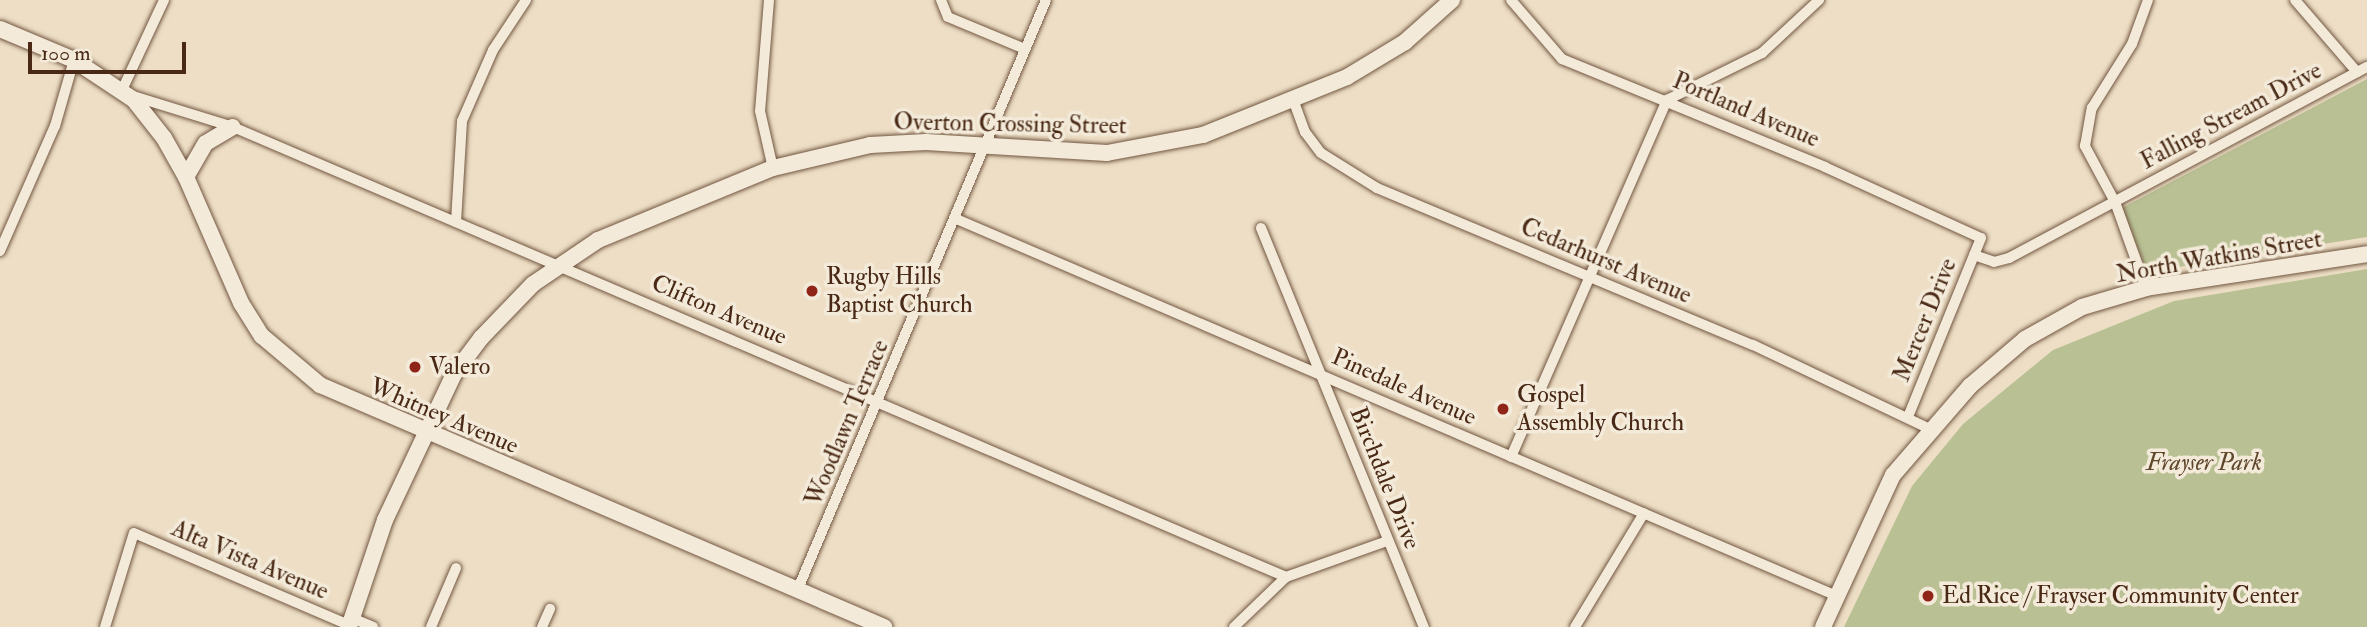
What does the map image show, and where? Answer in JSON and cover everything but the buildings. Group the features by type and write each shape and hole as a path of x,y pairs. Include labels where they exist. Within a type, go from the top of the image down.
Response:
{"main road":[{"name":"Overton Crossing Street","path":"350,623 386,520 454,374 481,338 533,284 614,232 773,168 870,145 984,145 1058,152 1119,152 1203,135 1294,102 1378,60 1434,20 1452,0"},
{"name":"Clifton Avenue","path":"0,29 74,60 127,92"},
{"name":"Whitney Avenue","path":"127,92 164,138 186,177 241,303 262,335 320,385 425,433 884,627"},
{"path":"186,177 206,143 233,127"},
{"name":"North Watkins Street","path":"1823,627 1893,475 1930,429 1970,386 2025,339 2082,307 2146,288 2367,254"}],"street":[{"path":"127,92 164,0"},
{"path":"456,222 462,121 493,50 526,0"},
{"path":"769,0 760,111 773,168"},
{"path":"941,0 948,17 1025,49"},
{"name":"Woodlawn Terrace","path":"797,591 880,403 984,145 1046,0"},
{"name":"Portland Avenue","path":"1511,0 1562,59 1667,100 1981,238"},
{"path":"1511,457 1667,100 1762,53 1819,0"},
{"path":"2146,288 2115,202 2085,146 2092,108 2132,44 2148,0"},
{"path":"2295,0 2362,69"},
{"path":"0,251 62,107 74,60"},
{"name":"Falling Stream Drive","path":"1975,255 1994,262 2009,258 2362,69"},
{"name":"Clifton Avenue","path":"127,92 233,127 1286,577"},
{"name":"Cedarhurst Avenue","path":"1294,102 1304,132 1340,168 1377,188 1591,277 1930,429"},
{"name":"Pinedale Avenue","path":"954,218 1321,373 1836,596"},
{"name":"Birchdale Drive","path":"1261,228 1424,627"},
{"name":"Mercer Drive","path":"1908,417 1981,238"},
{"path":"1575,627 1644,513"},
{"name":"Alta Vista Avenue","path":"105,627 134,533 350,623 373,627"},
{"path":"1234,627 1286,577 1387,541"},
{"path":"431,627 456,568"},
{"path":"542,627 550,609"}],"green space":[{"path":"2367,79 2367,237 2147,272 2122,208"},
{"name":"Frayser Park","path":"2367,269 2367,627 1844,627 1912,486 1963,424 2053,350 2174,301"}],"place":[{"name":"Rugby Hills Baptist Church","path":"812,291"},
{"name":"Valero","path":"415,367"},
{"name":"Gospel Assembly Church","path":"1503,409"},
{"name":"Ed Rice / Frayser Community Center","path":"1928,596"}]}
